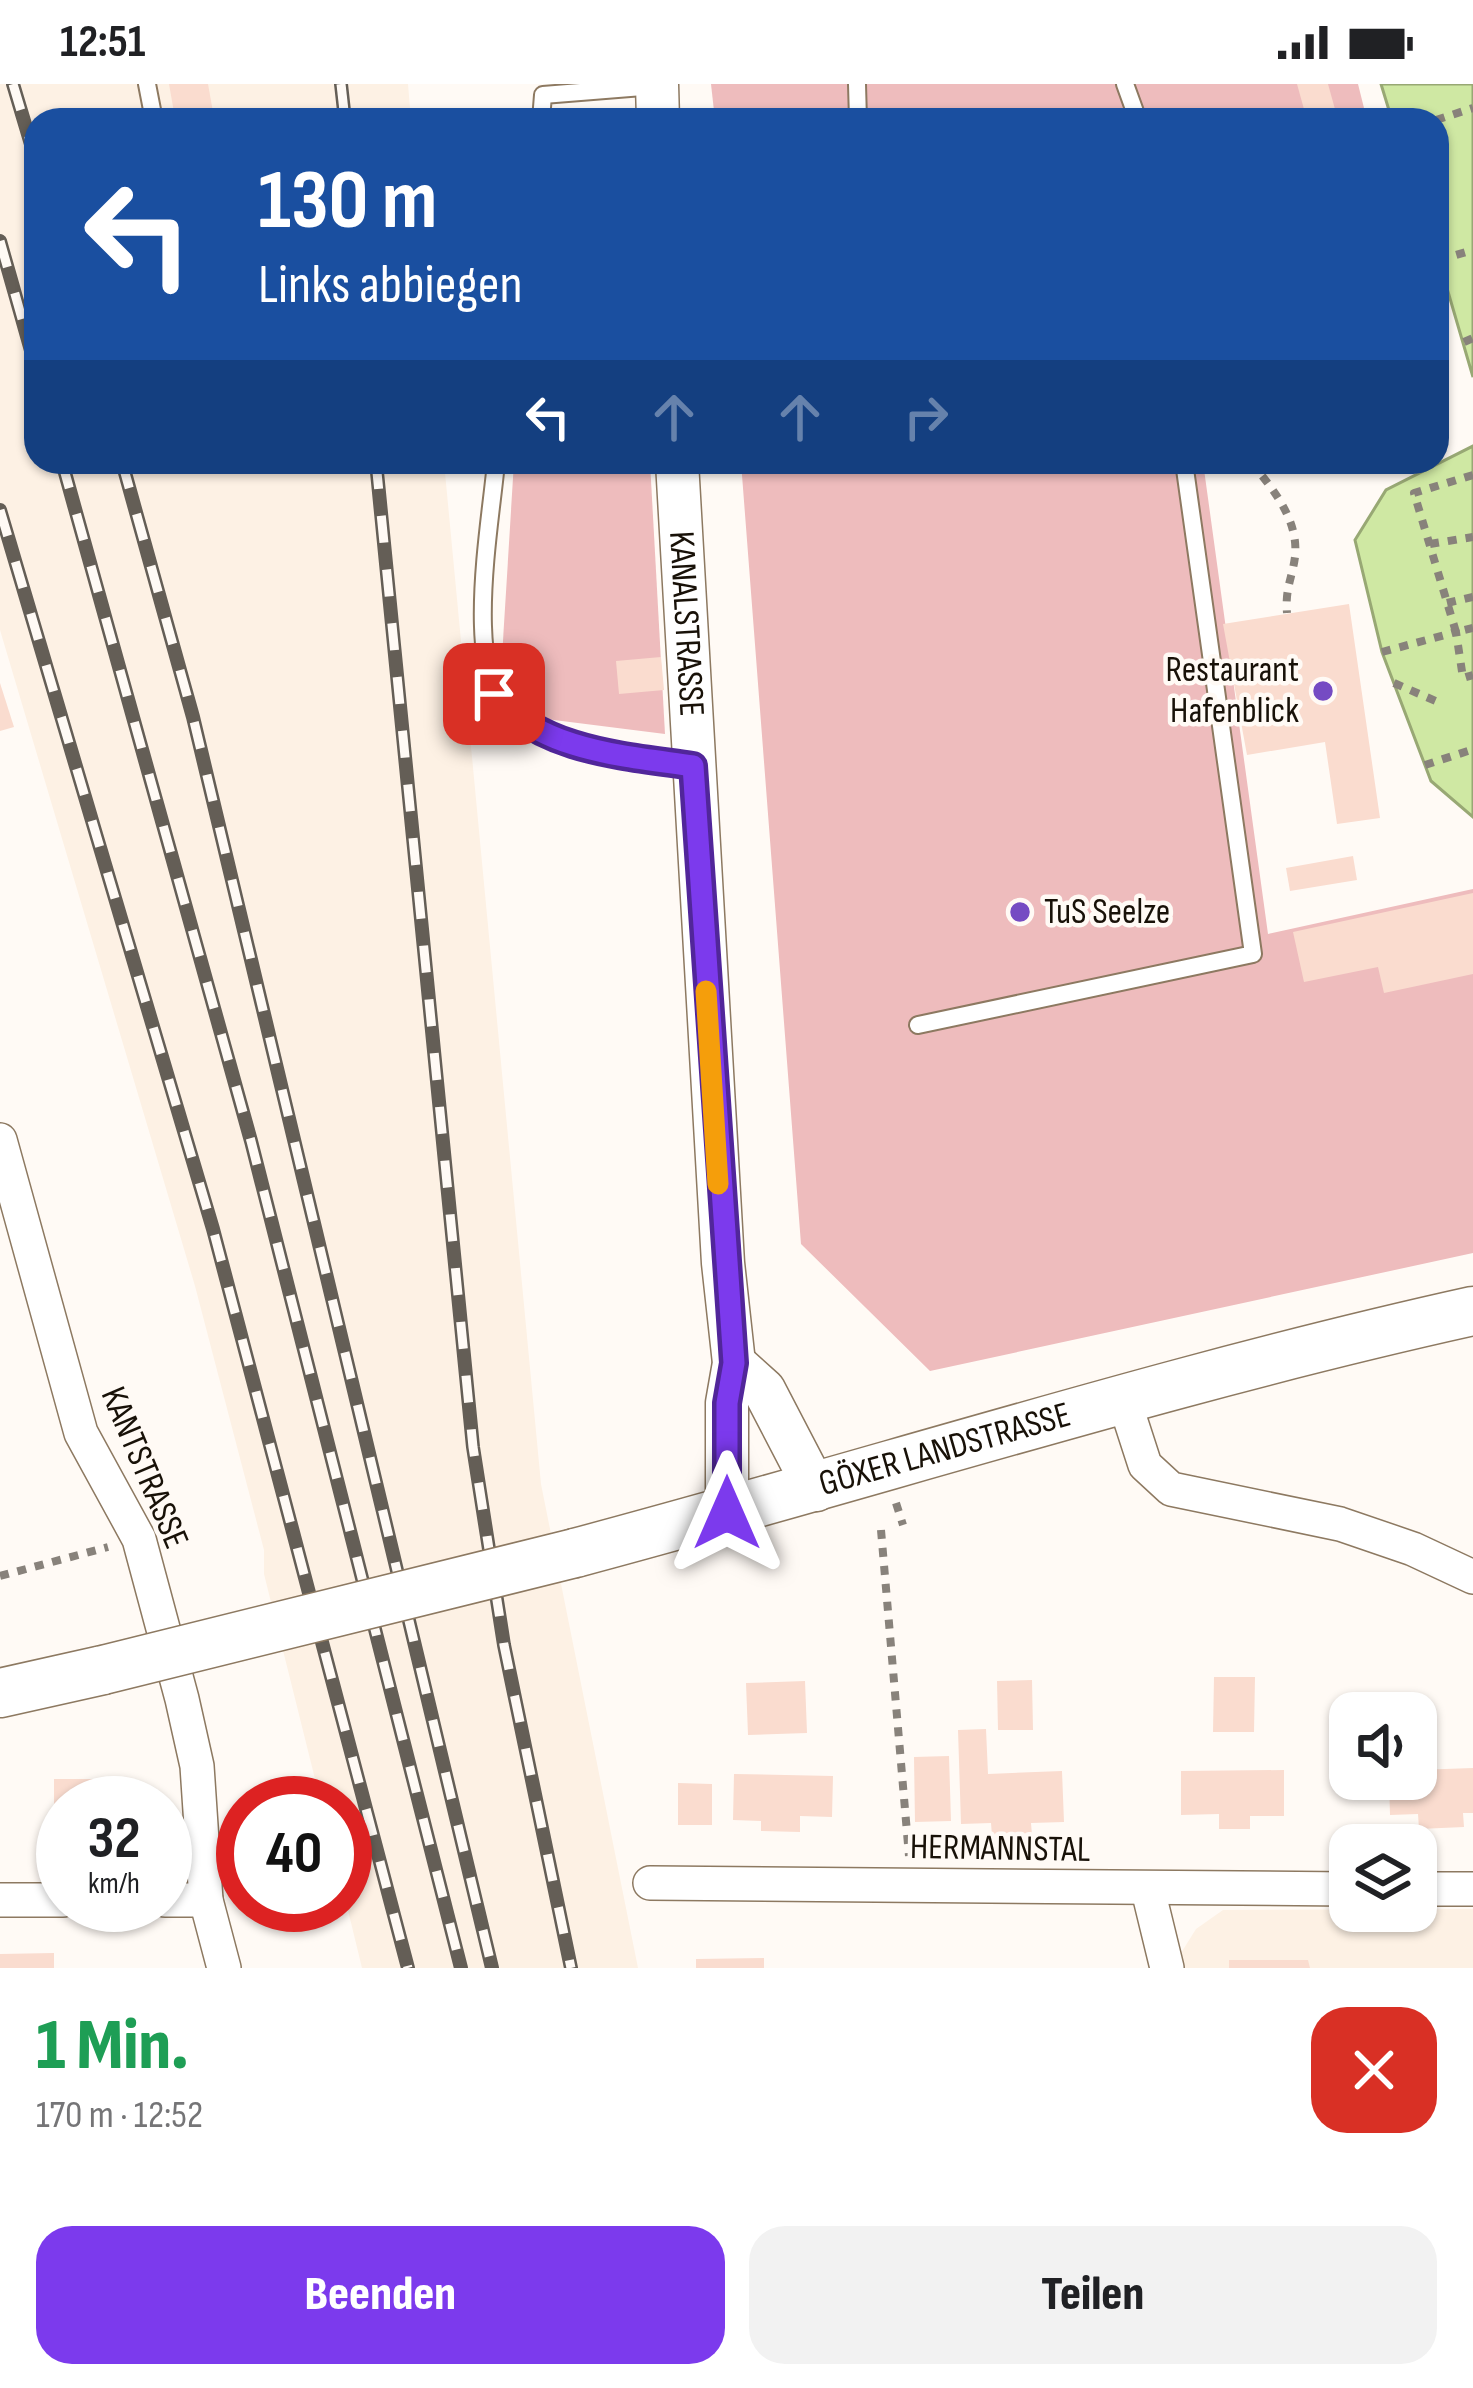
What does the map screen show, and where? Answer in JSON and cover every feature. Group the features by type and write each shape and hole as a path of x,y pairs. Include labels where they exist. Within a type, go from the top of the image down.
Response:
{"main road":[{"name":"GÖXER LANDSTRASSE","path":"0,1693 575,1553 816,1490 1124,1397 1473,1310"}],"street":[{"name":"KANALSTRASSE","path":"677,474 734,1363 727,1403 727,1513"},
{"name":"KANTSTRASSE","path":"0,1140 7,1197 82,1432 139,1539 197,1766 206,1900 224,1968"},
{"path":"734,1363 764,1390 816,1490"},
{"path":"1124,1397 1145,1465 1171,1489 1340,1524 1414,1549 1473,1577"},
{"name":"HERMANNSTAL","path":"650,1883 1329,1889"},
{"path":"1437,1889 1473,1889"},
{"path":"1148,1890 1167,1968"},
{"path":"0,1900 36,1900"},
{"path":"192,1900 206,1900"}],"lane":[{"path":"543,89 657,97"},
{"path":"495,474 482,650 494,694 512,718 540,732 612,754 693,766"},
{"path":"918,1025 1253,954 1186,474"}],"path":[{"path":"1260,474 1289,514 1295,556 1285,584 1287,614"},
{"path":"1473,475 1414,493 1473,688"},
{"path":"1430,544 1473,537"},
{"path":"1447,603 1473,597"},
{"path":"1382,652 1473,628"},
{"path":"1394,683 1438,703"},
{"path":"1425,765 1471,750"},
{"path":"881,1530 911,1887"},
{"path":"0,1576 139,1539"}],"shaded area":[{"path":"0,84 408,84 410,108 24,108 24,474 445,474 541,1484 638,1968 362,1968 353,1932 372,1932 372,1776 314,1776 264,1574 264,1550 195,1286 0,630"},
{"path":"711,84 1358,84 1364,108 714,108"},
{"path":"1381,84 1473,84 1473,377 1449,295 1449,108 1388,108"},
{"path":"1473,446 1473,817 1431,781 1382,652 1355,540 1386,490 1418,474 1449,474 1449,458"},
{"path":"513,474 651,474 665,734 546,719 501,673"},
{"name":"TuS Seelze","path":"742,474 1205,474 1268,934 1473,889 1473,1253 930,1371 801,1244"},
{"path":"1437,1909 1473,1909 1473,1968 1178,1968 1176,1961 1196,1929 1223,1910 1329,1910 1329,1932 1437,1932"}],"building":[{"path":"169,84 208,84 212,108 173,108"},
{"path":"1297,84 1328,84 1335,108 1304,108"},
{"path":"1349,604 1380,818 1337,824 1325,742 1247,755 1223,624"},
{"path":"661,657 664,690 619,694 616,661"},
{"path":"0,683 14,727 0,731"},
{"path":"1353,856 1357,880 1290,891 1286,868"},
{"path":"1473,893 1473,974 1384,993 1378,967 1304,982 1293,932"},
{"path":"1214,1677 1255,1677 1254,1732 1213,1732"},
{"path":"1032,1680 1033,1730 998,1730 997,1681"},
{"path":"805,1681 807,1733 748,1735 746,1683"},
{"path":"986,1729 988,1774 1062,1771 1064,1822 1031,1823 1032,1835 992,1836 991,1823 961,1824 958,1730"},
{"path":"949,1756 951,1821 915,1822 914,1757"},
{"path":"1473,1768 1473,1813 1463,1813 1464,1827 1437,1828 1437,1824 1419,1824 1418,1814 1390,1815 1390,1800 1437,1800 1437,1769"},
{"path":"1284,1770 1284,1816 1250,1816 1250,1829 1219,1829 1219,1814 1181,1815 1181,1771"},
{"path":"734,1774 833,1776 832,1817 800,1816 800,1832 761,1831 761,1821 733,1820"},
{"path":"678,1783 712,1784 712,1825 678,1825"},
{"path":"54,1953 54,1968 0,1968 0,1954"},
{"path":"764,1958 764,1968 696,1968 696,1959"},
{"path":"1229,1960 1308,1960 1310,1968 1229,1968"}],"railway":[{"path":"13,84 24,121"},
{"path":"341,84 344,108"},
{"path":"0,241 24,326"},
{"path":"65,474 251,1141 461,1968"},
{"path":"125,474 193,717 492,1968"},
{"path":"377,474 473,1447 504,1645 571,1968"},
{"path":"0,510 213,1229 408,1968"}],"slow traffic":[{"path":"706,991 718,1184"}],"place":[{"name":"Restaurant Hafenblick","path":"1323,691"},
{"name":"TuS Seelze","path":"1020,912"}],"route":[{"path":"494,694 512,718 540,732 612,754 693,766 723,1263 734,1363 727,1403 727,1513"}]}
